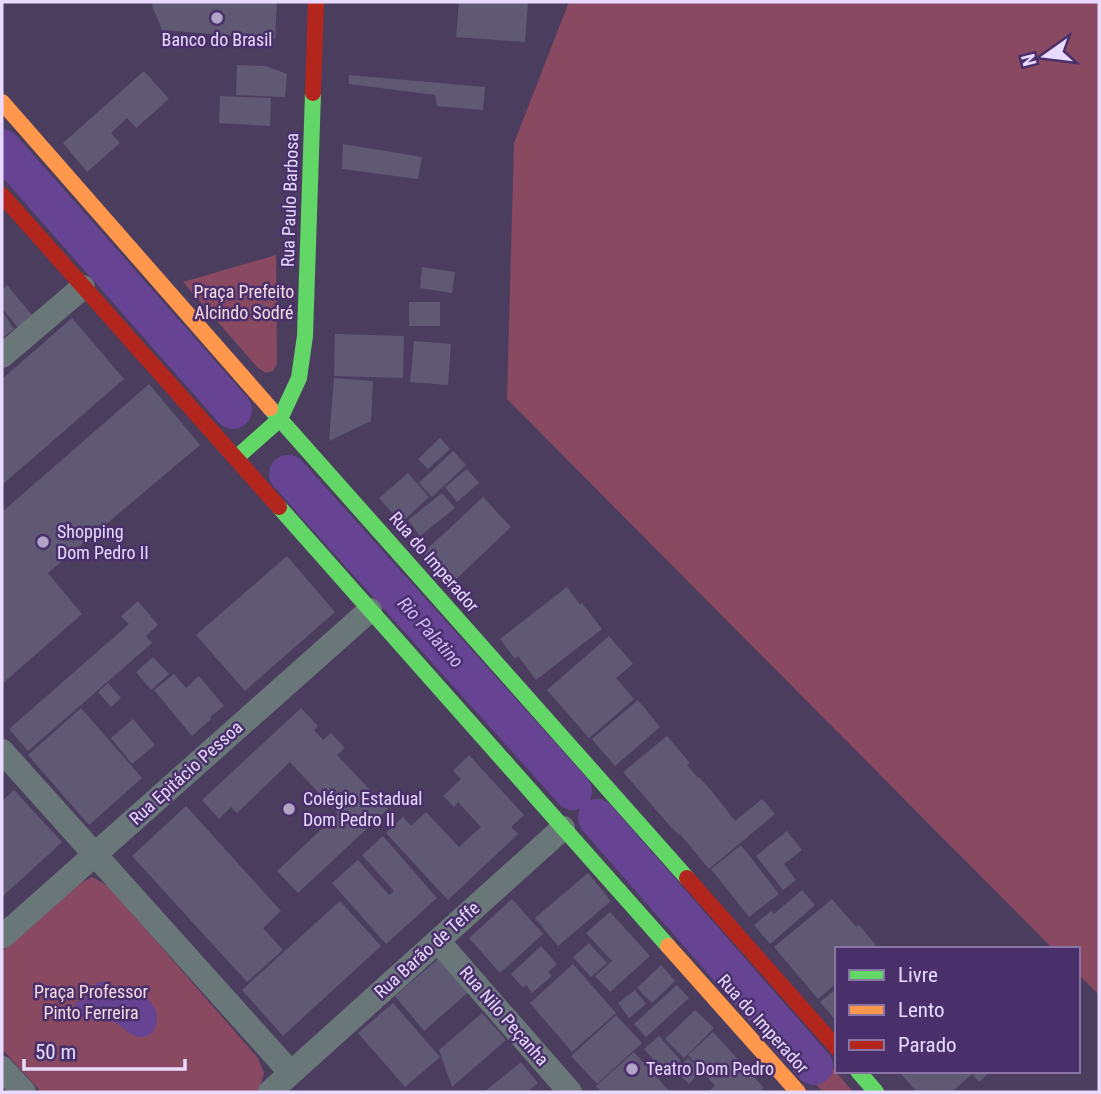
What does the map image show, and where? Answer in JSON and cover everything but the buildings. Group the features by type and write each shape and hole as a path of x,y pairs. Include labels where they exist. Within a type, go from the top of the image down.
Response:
{"main road":[{"name":"Rua Paulo Barbosa","path":"236,458 280,419 299,378 305,336 316,2"},
{"name":"Rua do Imperador","path":"2,102 835,1046"},
{"name":"Rua do Imperador","path":"2,195 796,1091"},
{"path":"860,1073 876,1092"}],"street":[{"path":"2,356 83,287"},
{"name":"Rua Epitácio Pessoa","path":"2,937 370,610"},
{"path":"2,751 291,1073 270,1092"},
{"name":"Rua Barão de Teffe","path":"291,1073 563,828"},
{"name":"Rua Nilo Peçanha","path":"438,941 570,1092"},
{"path":"2,1068 24,1092"}],"green space":[{"path":"569,2 1099,2 1099,995 1080,976 1080,947 1051,947 507,399 514,143"},
{"name":"Praça Prefeito Alcindo Sodré","path":"276,255 277,363 273,371 266,373 257,367 183,282"},
{"name":"Praça Professor Pinto Ferreira","path":"92,877 108,886 258,1058 264,1073 259,1090 41,1092 2,1049 2,952 77,885"},
{"path":"824,1058 853,1092 823,1092 806,1074"}],"shaded area":[{"path":"100,981 110,988 129,986 149,1001 157,1016 154,1030 148,1036 138,1037 115,1022 88,1019 75,1011 75,1002 83,1001"}],"waterway":[{"name":"Rio Palatino","path":"2,148 233,410"},
{"name":"Rio Palatino","path":"288,474 573,791"},
{"name":"Rio Palatino","path":"597,818 814,1066"}],"traffic: fast":[{"path":"236,458 280,419 299,378 305,336 313,93"},
{"path":"270,408 687,878"},
{"path":"279,507 668,946"},
{"path":"860,1073 876,1092"}],"traffic: slow":[{"path":"2,102 270,408"},
{"path":"668,946 798,1092"}],"traffic: jam":[{"path":"313,93 316,2"},
{"path":"2,195 279,507"},
{"path":"687,878 835,1046"}],"place":[{"name":"Banco do Brasil","path":"217,18"},
{"name":"Shopping Dom Pedro II","path":"43,542"},
{"name":"Colégio Estadual Dom Pedro II","path":"289,809"},
{"name":"Teatro Dom Pedro","path":"632,1069"}]}
